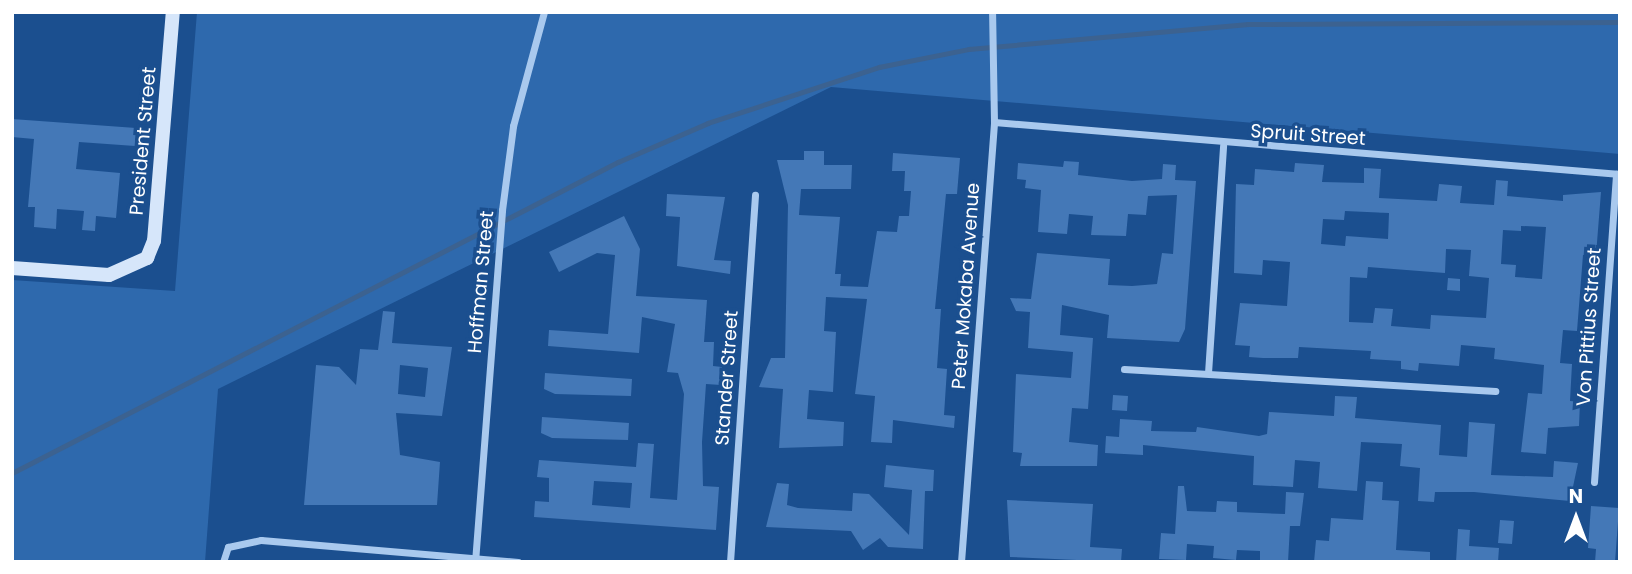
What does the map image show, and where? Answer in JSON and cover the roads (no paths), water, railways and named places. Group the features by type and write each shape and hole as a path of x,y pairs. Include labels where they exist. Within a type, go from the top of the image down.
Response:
{"street":[{"name":"President Street","path":"12,268 109,275 137,267 154,241 173,12"},
{"name":"Hoffman Street","path":"475,560 502,210 513,125 544,12"},
{"name":"Peter Mokaba Avenue","path":"961,562 994,122 992,12"},
{"name":"Spruit Street","path":"994,122 1223,145 1618,174"},
{"path":"1208,373 1223,145"},
{"name":"Von Pittius Street","path":"1594,482 1618,174"},
{"name":"Stander Street","path":"730,562 755,195"},
{"path":"1124,369 1495,391"},
{"path":"223,562 228,547 261,540 517,562"}],"waterway":[{"path":"12,473 618,162 708,123 879,67 969,49 1248,24 1620,22"}]}
